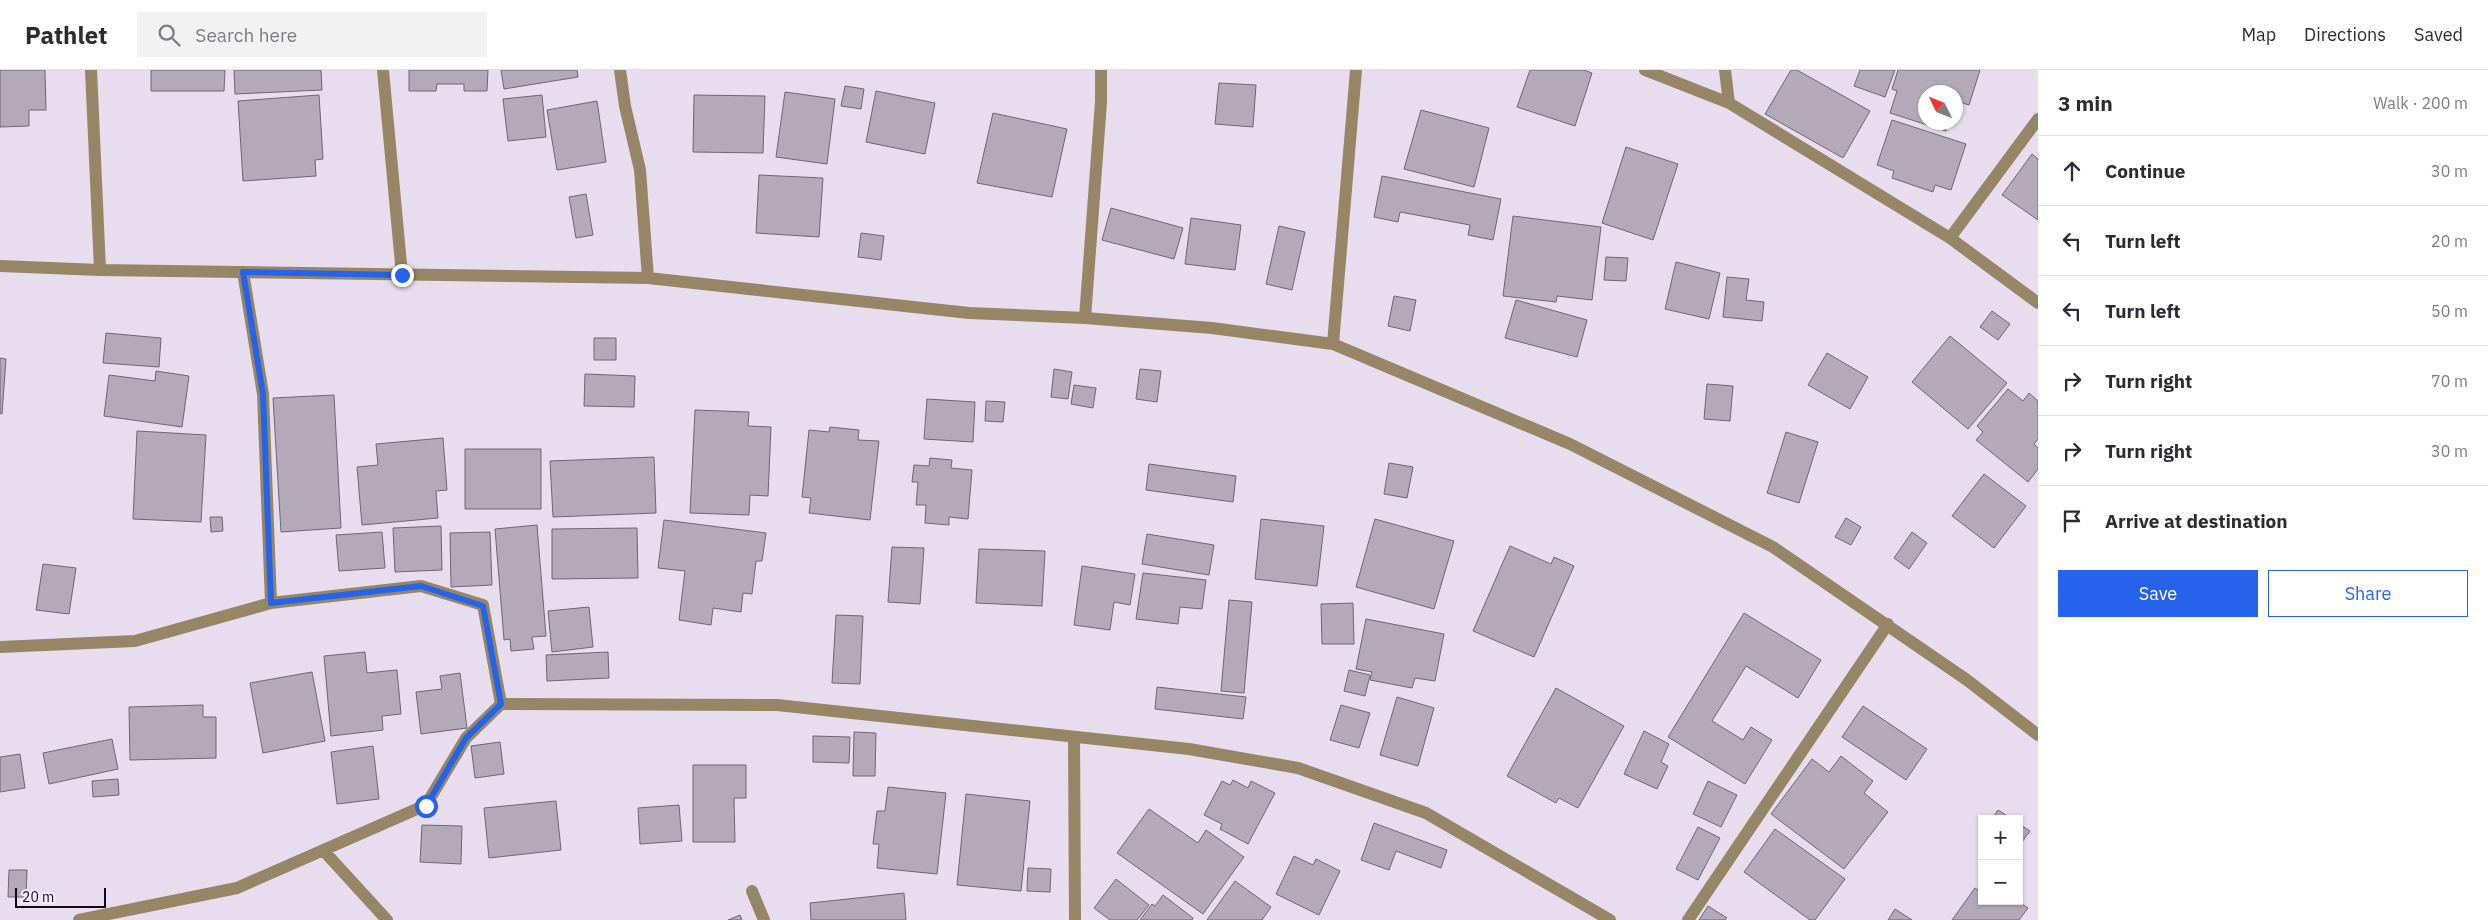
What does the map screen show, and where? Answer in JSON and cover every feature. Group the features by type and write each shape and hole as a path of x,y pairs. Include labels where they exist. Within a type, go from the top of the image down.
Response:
{"street":[{"path":"91,70 100,270"},
{"path":"384,70 402,275"},
{"path":"620,70 625,106 640,170 648,278"},
{"path":"1085,318 1101,102 1101,70"},
{"path":"1333,344 1356,70"},
{"path":"1645,70 1728,103 1950,238 2038,303"},
{"path":"1725,70 1728,103"},
{"path":"1950,238 2038,119"},
{"path":"0,266 100,270 648,278 969,313 1085,318 1212,328 1333,344 1579,448 1773,547 1888,624 1967,680 2038,735"},
{"path":"243,272 263,394 271,603"},
{"path":"0,647 135,641 271,603 421,586 483,606 501,704"},
{"path":"1688,920 1888,624"},
{"path":"79,920 236,888 426,806 466,738 501,704 777,705 1189,749 1298,768 1426,814 1610,920"},
{"path":"1074,737 1076,920"},
{"path":"323,850 387,920"},
{"path":"752,891 764,920"}],"building":[{"path":"0,70 45,70 46,110 29,110 29,126 0,127"},
{"path":"151,70 225,70 224,91 151,91"},
{"path":"234,70 321,70 322,90 235,94"},
{"path":"409,70 488,70 487,91 464,91 464,84 437,84 436,91 409,91"},
{"path":"501,70 577,70 578,77 504,89"},
{"path":"1530,70 1584,70 1592,73 1575,126 1517,107"},
{"path":"1791,70 1797,70 1870,111 1843,158 1765,114"},
{"path":"1860,70 1895,70 1885,97 1854,86"},
{"path":"1898,70 1980,70 1969,105 1963,103 1963,85 1918,85 1918,122 1890,113 1897,91 1892,89"},
{"path":"1219,83 1256,85 1253,127 1215,124"},
{"path":"845,86 864,89 861,109 841,106"},
{"path":"876,91 935,103 925,154 866,142"},
{"path":"785,92 835,99 827,164 776,157"},
{"path":"319,95 323,159 315,160 316,176 243,181 238,101"},
{"path":"542,95 546,137 508,141 503,99"},
{"path":"694,95 765,96 763,153 693,152"},
{"path":"597,101 606,162 557,170 547,110"},
{"path":"1421,110 1489,128 1474,187 1404,169"},
{"path":"993,113 1067,129 1052,197 977,183"},
{"path":"1892,120 1966,144 1951,190 1935,185 1933,192 1892,178 1894,171 1877,165"},
{"path":"1626,147 1678,164 1653,240 1602,223"},
{"path":"2032,154 2038,159 2038,220 2002,195"},
{"path":"759,175 823,178 819,237 756,233"},
{"path":"1382,176 1501,199 1493,240 1468,235 1470,225 1400,212 1398,222 1374,217"},
{"path":"586,194 593,235 576,238 569,197"},
{"path":"1111,208 1183,228 1174,259 1102,240"},
{"path":"1513,216 1601,227 1592,300 1557,296 1556,302 1503,296"},
{"path":"1191,218 1241,225 1235,270 1185,264"},
{"path":"1279,226 1305,232 1292,290 1266,284"},
{"path":"861,233 884,236 881,260 858,257"},
{"path":"1606,257 1628,258 1626,281 1604,280"},
{"path":"1676,262 1720,273 1709,319 1665,309"},
{"path":"1727,277 1749,279 1746,300 1764,302 1762,321 1723,317"},
{"path":"1394,296 1416,300 1410,331 1388,326"},
{"path":"1516,300 1587,320 1577,357 1505,338"},
{"path":"1992,311 2010,324 1998,340 1980,327"},
{"path":"106,333 161,338 159,367 103,363"},
{"path":"1950,336 2007,383 1968,429 1912,382"},
{"path":"594,338 616,338 616,360 594,360"},
{"path":"1827,353 1868,377 1850,409 1808,385"},
{"path":"0,358 6,359 2,414 0,413"},
{"path":"1054,369 1072,372 1068,399 1051,397"},
{"path":"1140,369 1161,371 1157,402 1136,399"},
{"path":"156,371 189,376 182,427 104,416 109,375 155,381"},
{"path":"585,374 635,376 634,407 584,406"},
{"path":"1707,384 1733,386 1730,421 1704,419"},
{"path":"1074,385 1096,388 1093,408 1071,404"},
{"path":"2008,389 2023,401 2029,393 2038,401 2038,439 2034,444 2038,448 2038,469 2028,482 1976,440 1983,432 1977,426"},
{"path":"334,395 341,528 281,532 273,398"},
{"path":"927,399 975,402 973,442 924,439"},
{"path":"986,401 1005,402 1003,422 985,421"},
{"path":"695,410 749,412 748,426 771,427 768,496 750,495 749,515 690,513"},
{"path":"830,427 859,430 858,440 879,441 870,520 809,513 811,498 802,497 809,430 829,432"},
{"path":"137,431 206,435 201,522 133,519"},
{"path":"1786,432 1818,442 1799,503 1767,493"},
{"path":"443,438 447,490 436,491 438,518 362,525 357,467 378,465 376,444"},
{"path":"465,449 541,449 541,509 465,509"},
{"path":"654,457 656,513 553,517 550,461"},
{"path":"930,458 952,460 951,468 972,470 968,519 949,517 949,525 925,523 926,505 916,505 918,482 912,482 914,465 929,466"},
{"path":"1389,463 1413,467 1407,498 1384,494"},
{"path":"1149,464 1236,476 1233,502 1146,490"},
{"path":"1984,474 2026,506 1994,548 1952,516"},
{"path":"210,517 222,517 223,531 211,532"},
{"path":"1846,518 1861,527 1851,545 1835,537"},
{"path":"1261,519 1324,526 1317,586 1255,579"},
{"path":"1375,519 1454,541 1434,609 1356,587"},
{"path":"664,520 766,533 762,561 756,561 752,594 743,593 741,612 713,608 711,625 679,620 685,571 658,568"},
{"path":"537,525 546,636 532,637 534,649 511,651 510,639 504,640 495,529"},
{"path":"441,526 442,570 395,572 393,528"},
{"path":"637,528 638,578 552,579 552,529"},
{"path":"382,532 385,568 339,571 336,535"},
{"path":"490,532 492,585 451,587 450,533"},
{"path":"1912,532 1927,543 1909,569 1894,558"},
{"path":"1147,534 1214,545 1209,575 1142,564"},
{"path":"1510,546 1551,564 1554,557 1574,566 1534,657 1473,631"},
{"path":"892,547 924,548 920,604 888,602"},
{"path":"979,549 1045,551 1042,606 976,603"},
{"path":"43,564 76,568 69,614 36,610"},
{"path":"1082,566 1135,574 1130,605 1114,602 1110,630 1074,625"},
{"path":"1143,573 1206,580 1202,609 1180,607 1178,624 1136,619"},
{"path":"1229,600 1252,602 1244,693 1221,691"},
{"path":"1353,603 1354,644 1322,644 1321,604"},
{"path":"589,607 593,647 552,652 548,611"},
{"path":"1744,613 1821,660 1798,698 1746,666 1712,721 1743,740 1751,727 1772,740 1745,784 1668,737"},
{"path":"836,615 863,616 860,684 832,683"},
{"path":"1366,619 1444,634 1435,681 1415,678 1412,688 1370,680 1372,672 1356,669"},
{"path":"365,652 367,673 397,670 401,714 382,716 383,730 331,736 324,656"},
{"path":"608,652 609,678 547,681 546,655"},
{"path":"1349,670 1370,675 1365,696 1344,691"},
{"path":"312,672 325,741 263,753 250,683"},
{"path":"460,673 467,728 421,734 416,692 442,689 440,676"},
{"path":"1157,687 1246,697 1243,719 1155,709"},
{"path":"1556,688 1624,726 1578,808 1559,798 1556,803 1507,776"},
{"path":"1397,697 1434,708 1418,766 1380,755"},
{"path":"203,705 203,717 216,717 216,758 130,760 129,707"},
{"path":"1341,705 1370,713 1359,748 1330,740"},
{"path":"1863,706 1927,749 1906,780 1842,737"},
{"path":"1644,731 1669,744 1661,762 1668,766 1657,789 1624,774"},
{"path":"854,732 876,733 875,776 853,776"},
{"path":"813,736 850,737 849,763 813,762"},
{"path":"112,739 118,769 49,784 43,753"},
{"path":"500,742 504,774 475,778 471,746"},
{"path":"373,746 379,799 337,804 331,752"},
{"path":"20,754 25,788 0,792 0,757"},
{"path":"1841,756 1873,781 1864,793 1888,812 1844,869 1771,814 1812,759 1829,772"},
{"path":"693,765 746,765 746,798 734,798 735,842 693,842"},
{"path":"118,779 119,795 93,797 92,781"},
{"path":"1233,780 1248,788 1251,781 1275,793 1248,844 1220,829 1222,824 1204,815 1222,781 1230,785"},
{"path":"1708,781 1737,795 1721,827 1693,814"},
{"path":"888,787 946,793 937,874 877,868 879,844 873,844 877,811 885,811"},
{"path":"966,794 1030,801 1021,891 957,885"},
{"path":"556,801 561,850 489,858 484,808"},
{"path":"679,805 682,841 640,844 638,808"},
{"path":"1149,809 1198,843 1206,830 1244,857 1203,914 1117,853"},
{"path":"1998,810 2006,815 1995,815"},
{"path":"1374,823 1447,850 1441,868 1396,851 1389,870 1361,860"},
{"path":"422,825 462,826 461,864 420,862"},
{"path":"1698,827 1720,838 1698,880 1676,869"},
{"path":"2023,827 2030,831 2023,841"},
{"path":"1775,829 1845,879 1815,920 1810,920 1744,872"},
{"path":"1294,856 1313,865 1316,859 1340,871 1319,915 1276,894"},
{"path":"1028,868 1051,869 1050,892 1027,891"},
{"path":"9,870 27,870 26,897 8,897"},
{"path":"1116,879 1149,905 1137,920 1110,920 1094,908"},
{"path":"1235,881 1271,907 1262,920 1207,920"},
{"path":"1975,888 1978,890 1978,905 2023,904 2028,908 2019,920 1952,920"},
{"path":"904,893 906,920 811,920 810,903"},
{"path":"1163,895 1193,918 1192,920 1140,920 1152,904 1155,906"},
{"path":"1708,906 1727,918 1725,920 1699,920"},
{"path":"1895,909 1912,920 1888,920"},
{"path":"740,915 742,920 728,920"}],"route":[{"path":"402,275 243,272 263,394 271,603 421,586 483,606 501,704 466,738 426,806"}]}
